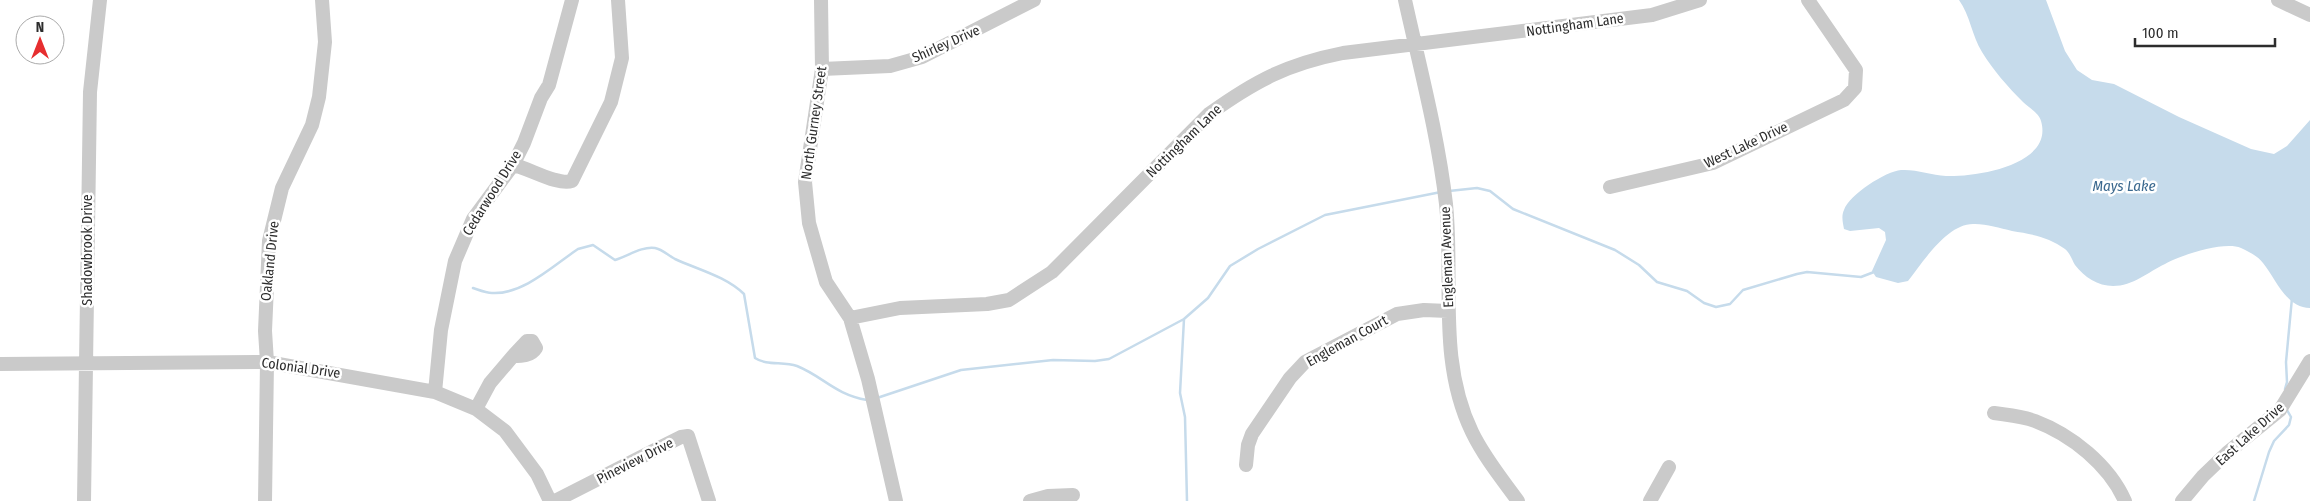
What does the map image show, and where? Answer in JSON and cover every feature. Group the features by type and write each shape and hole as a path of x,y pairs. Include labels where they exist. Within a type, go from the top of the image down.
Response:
{"street":[{"name":"Shadowbrook Drive","path":"84,501 90,92 100,0"},
{"name":"Oakland Drive","path":"265,501 267,362 265,331 269,241 282,188 312,125 320,98 325,42 322,0"},
{"name":"Cedarwood Drive","path":"435,392 448,284 455,261 473,219 513,165 541,98 549,85 572,0"},
{"path":"513,165 558,181 566,183 572,181 611,102 622,58 618,0"},
{"name":"North Gurney Street","path":"821,0 822,69 807,162 806,202 809,224 826,282 850,318 868,379 896,501"},
{"name":"Shirley Drive","path":"822,69 890,66 922,58 1034,0"},
{"name":"Engleman Avenue","path":"1405,0 1442,171 1446,207 1448,311 1454,375 1461,404 1472,432 1518,501"},
{"name":"Nottingham Lane","path":"850,318 900,308 987,304 1009,300 1052,272 1208,114 1238,93 1270,75 1301,62 1343,53 1652,15 1700,0"},
{"name":"West Lake Drive","path":"1610,187 1713,163 1837,105 1855,88 1856,70 1808,0"},
{"path":"2278,0 2310,15"},
{"name":"Engleman Court","path":"1246,465 1248,445 1252,434 1290,378 1305,362 1397,314 1424,310 1448,311"},
{"path":"476,409 490,383 513,356"},
{"name":"East Lake Drive","path":"2182,501 2203,476 2227,453 2280,410 2310,361"},
{"name":"Colonial Drive","path":"0,364 267,362 435,392 476,409 505,431 522,451 537,474 550,501"},
{"path":"1994,413 2034,421 2067,437 2106,470 2125,501"},
{"name":"Pineview Drive","path":"556,501 680,437 689,437 709,501"},
{"path":"1650,501 1669,467"},
{"path":"1030,501 1048,496 1073,495"}],"water":[{"name":"Mays Lake","path":"1959,0 2046,0 2065,51 2077,70 2092,80 2114,84 2179,117 2251,149 2274,154 2287,146 2310,120 2310,308 2294,303 2282,292 2261,261 2253,254 2234,246 2224,246 2192,253 2172,260 2127,284 2107,286 2087,277 2075,265 2067,251 2053,242 2033,235 1980,224 1965,225 1955,229 1946,236 1908,281 1898,283 1876,277 1872,271 1886,240 1885,232 1879,228 1850,231 1844,229 1843,212 1847,204 1860,191 1894,171 1912,170 1946,176 1959,176 1993,171 2025,158 2036,148 2042,136 2040,118 2006,84 1986,59"}],"waterway":[{"path":"1449,191 1477,188 1490,191 1513,209 1615,250 1639,265 1657,282 1687,291 1704,303 1716,307 1730,304 1743,290 1797,274 1807,272 1861,277 1874,272"},
{"path":"877,398 961,370 1053,360 1095,361 1109,359 1184,319 1208,298 1230,266 1258,249 1325,215 1441,192"},
{"path":"473,288 492,293 515,289 538,278 578,249 593,245 615,260 645,248 658,249 675,259 729,282 744,294 755,358 765,362 797,366 837,390 867,400"},
{"path":"2285,389 2292,298"},
{"path":"1184,319 1180,393 1185,417 1187,501"},
{"path":"2254,501 2274,441 2289,425 2291,417 2287,410"}]}
